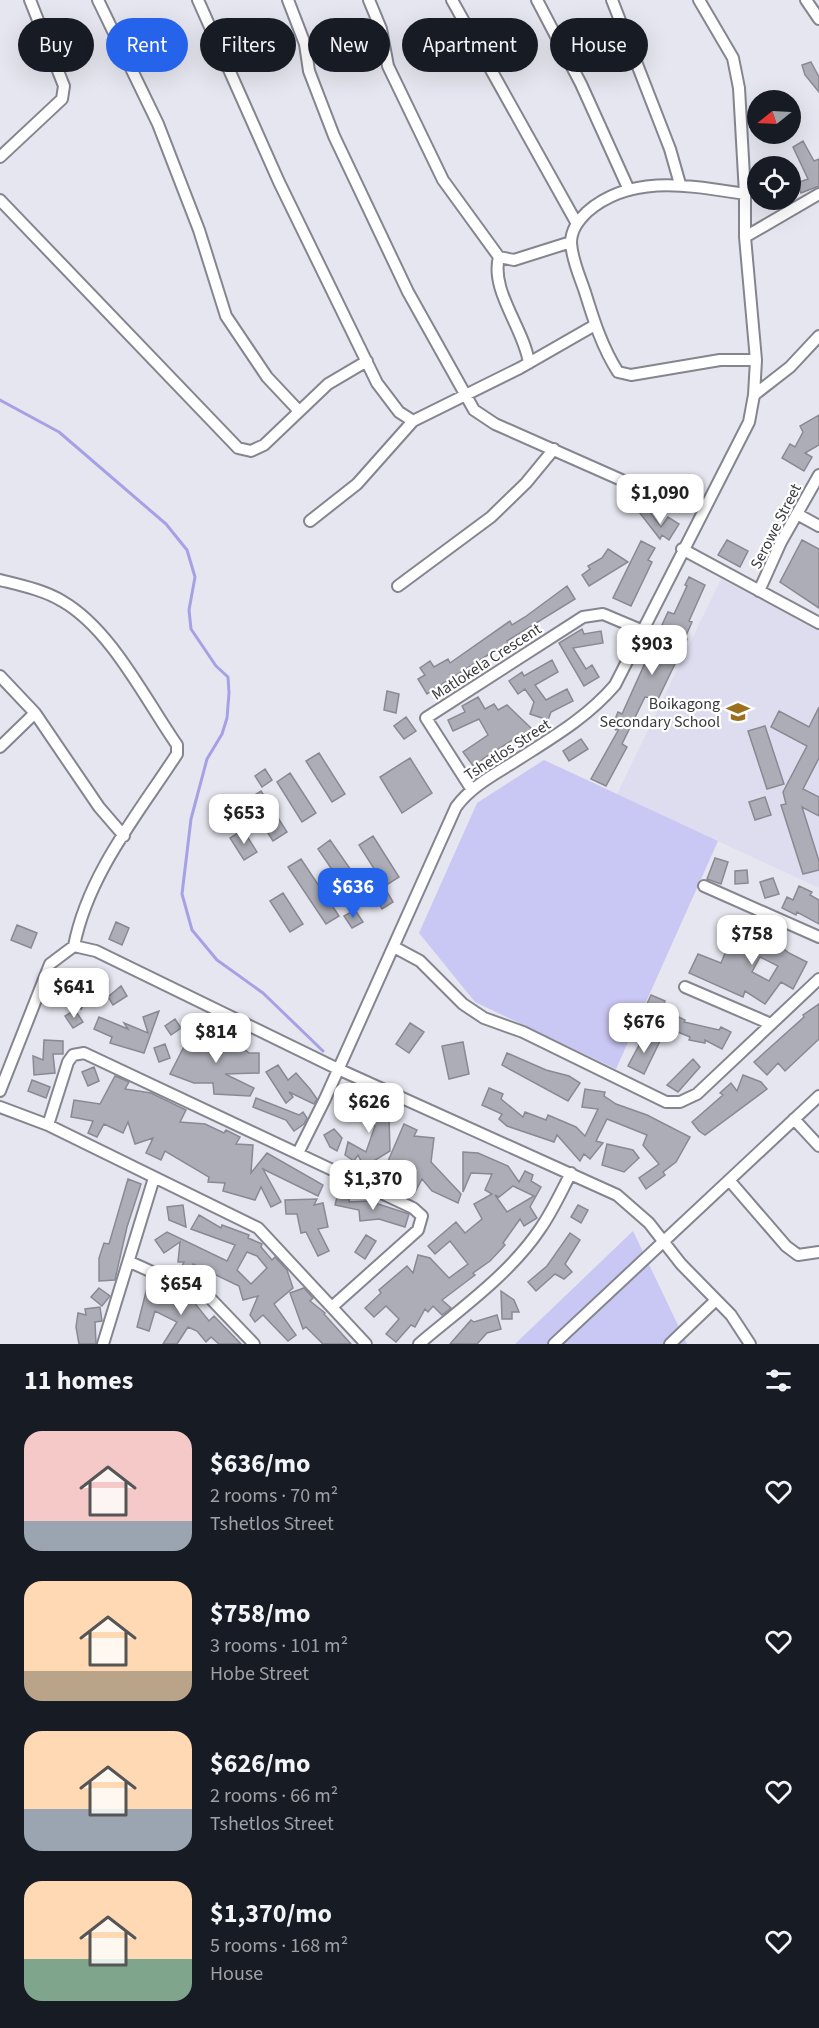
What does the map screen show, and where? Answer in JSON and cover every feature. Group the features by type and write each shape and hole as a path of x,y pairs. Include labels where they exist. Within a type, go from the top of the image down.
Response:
{"street":[{"path":"0,157 62,99 64,86 30,0"},
{"path":"98,0 158,124 199,230 226,316 267,377 299,411"},
{"path":"198,0 279,182 377,383 399,412 413,421"},
{"path":"288,0 305,44 309,71 334,136 408,292 474,410 495,424 626,482 655,492 684,494 704,506"},
{"path":"369,0 381,29 388,66 443,180 499,257 514,260 571,242"},
{"path":"452,0 576,222"},
{"path":"537,0 581,84 629,190"},
{"path":"612,0 666,138 680,184"},
{"name":"Tshetlos Street","path":"298,1153 456,807 472,790 596,706 615,685 682,549 749,422 754,395 756,360 745,237 746,194 739,88 734,58 699,0"},
{"path":"806,0 819,19"},
{"path":"746,194 680,184 652,185 629,190 596,205 576,222 571,242 603,349 618,372 624,374 651,372 720,360 756,360"},
{"path":"745,237 819,194"},
{"path":"0,200 238,448 251,451 264,444 328,384 366,361"},
{"path":"499,257 495,271 498,285 526,346 529,363"},
{"path":"310,521 357,484 413,421 529,363 595,325"},
{"path":"754,395 790,367 819,336"},
{"path":"398,586 491,517 554,449"},
{"name":"Serowe Street","path":"759,591 819,475"},
{"path":"797,514 819,526"},
{"path":"682,549 819,623"},
{"path":"0,580 60,600 84,616 110,646 177,745 177,754 94,886 80,917 74,946 50,964 0,1091"},
{"name":"Matlokela Crescent","path":"472,790 426,718 583,617 603,615 641,630"},
{"path":"0,676 35,713 99,807 124,836"},
{"path":"0,747 35,713"},
{"path":"704,886 819,937"},
{"path":"74,946 96,951 338,1069 617,1195 649,1223 681,1264 731,1315 750,1344"},
{"path":"394,947 420,961 463,1004 484,1018 523,1032 666,1102 680,1102 697,1094 819,979"},
{"path":"685,987 771,1024"},
{"path":"48,1125 68,1062 73,1055 84,1053 413,1208 422,1216 418,1230 333,1306"},
{"path":"554,1344 819,1096"},
{"path":"0,1107 48,1125 258,1228 366,1344"},
{"path":"794,1119 811,1141 819,1146"},
{"path":"419,1344 491,1283 522,1252 539,1230 571,1173"},
{"path":"104,1344 154,1178"},
{"path":"729,1180 786,1246 798,1256 819,1252"},
{"path":"130,1262 210,1298 254,1344"},
{"path":"670,1344 716,1300"}],"shaded area":[{"name":"Boikagong Secondary School","path":"721,579 819,631 819,888 617,794"},
{"path":"544,760 718,841 616,1069 475,1002 419,933 477,803"},
{"path":"633,1231 687,1344 515,1344"}],"building":[{"path":"811,62 819,77 819,92 805,75 802,65"},
{"path":"803,141 814,161 819,159 819,186 801,193 801,182 808,179 801,164 801,156 797,156 793,147"},
{"path":"819,415 819,445 805,453 812,457 804,471 782,458 790,444 795,447 803,432 800,426"},
{"path":"646,507 661,527 668,517 679,524 669,540 662,535 660,539 639,512"},
{"path":"727,540 748,551 740,567 718,555"},
{"path":"802,540 819,549 819,608 780,582"},
{"path":"641,541 655,548 648,560 652,562 631,606 613,598"},
{"path":"608,549 628,562 589,586 582,575 590,569 588,566 602,558"},
{"path":"689,577 705,585 689,621 692,622 685,638 687,639 658,699 645,697 622,744 627,747 606,786 591,779 620,727 616,730 612,726 618,712 622,714 650,652 668,628 662,625 668,612 674,614"},
{"path":"567,586 575,599 507,641 509,644 499,651 497,649 427,694 418,679 425,675 420,668 430,661 434,667 448,659 450,663 510,621 512,625 525,617"},
{"path":"582,629 584,634 601,631 603,643 573,648 586,669 592,665 599,677 584,686 559,643"},
{"path":"552,660 558,672 535,685 546,700 567,689 573,701 551,712 548,720 530,714 534,702 525,689 518,694 509,681 522,672 524,676"},
{"path":"387,691 399,694 396,713 384,710"},
{"path":"478,697 485,709 494,704 498,710 507,705 532,729 522,739 519,736 474,767 463,752 488,735 479,719 453,731 448,720 465,712 462,706"},
{"path":"819,707 819,758 803,789 819,797 819,816 802,807 819,861 819,870 803,874 781,805 786,804 783,792 807,746 771,727 779,711 809,727"},
{"path":"406,717 416,731 404,739 394,726"},
{"path":"765,726 784,784 767,789 748,731"},
{"path":"581,739 588,749 569,761 563,751"},
{"path":"319,753 345,794 332,802 306,761"},
{"path":"410,758 432,793 402,813 380,777"},
{"path":"265,769 272,780 262,787 255,776"},
{"path":"290,773 316,813 302,822 277,782"},
{"path":"261,791 287,832 273,841 247,800"},
{"path":"765,797 771,815 755,820 749,802"},
{"path":"243,830 257,852 244,860 230,838"},
{"path":"373,836 399,877 385,886 359,845"},
{"path":"330,840 369,896 356,905 318,849"},
{"path":"715,858 728,862 721,884 707,879"},
{"path":"301,859 339,916 326,924 288,867"},
{"path":"747,870 748,883 735,884 735,871"},
{"path":"773,878 779,894 765,898 760,882"},
{"path":"799,886 812,892 810,895 819,900 819,924 797,912 796,915 782,908 787,897 793,900"},
{"path":"386,890 393,902 382,909 375,897"},
{"path":"283,893 303,924 290,932 270,901"},
{"path":"355,910 363,922 352,928 344,916"},
{"path":"116,922 129,928 122,945 109,939"},
{"path":"17,925 37,933 31,948 11,940"},
{"path":"762,926 778,934 774,941 789,953 807,962 793,989 781,982 765,1004 745,991 743,997 689,973 698,954 721,963 734,931 755,940","holes":["760,957 778,966 769,981 752,972"]},
{"path":"86,976 101,984 95,995 90,994 81,1009 59,1001 63,993 74,997"},
{"path":"121,986 127,996 113,1005 108,997"},
{"path":"651,995 665,1001 662,1009 685,1020 684,1022 719,1030 721,1027 731,1032 722,1049 705,1040 705,1043 689,1040 690,1037 641,1017"},
{"path":"819,1004 819,1039 785,1071 778,1063 767,1075 754,1062 804,1017 803,1015"},
{"path":"75,1010 83,1022 73,1028 65,1016"},
{"path":"159,1011 144,1053 110,1043 112,1037 94,1029 99,1017 128,1029 124,1023 148,1033 143,1017"},
{"path":"175,1019 181,1028 171,1035 165,1026"},
{"path":"410,1023 424,1032 409,1053 396,1044"},
{"path":"195,1025 206,1032 202,1038 226,1044 229,1037 249,1053 259,1053 259,1073 225,1074 254,1088 250,1096 214,1094 213,1083 194,1083 170,1074"},
{"path":"645,1034 660,1041 644,1074 628,1066"},
{"path":"44,1040 63,1041 63,1054 53,1054 55,1073 34,1075 33,1056 43,1060"},
{"path":"463,1042 469,1074 449,1079 442,1046"},
{"path":"165,1044 170,1058 159,1062 154,1048"},
{"path":"507,1053 546,1070 569,1076 580,1083 568,1101 502,1065"},
{"path":"693,1059 700,1067 678,1092 667,1085"},
{"path":"278,1065 288,1080 296,1073 317,1099 314,1104 289,1092 293,1097 286,1103 266,1072"},
{"path":"94,1067 99,1081 88,1086 82,1072"},
{"path":"743,1075 761,1082 767,1089 705,1135 699,1131 692,1122 723,1095 720,1093 731,1083 737,1091"},
{"path":"115,1076 129,1082 125,1089 151,1093 186,1110 180,1122 205,1124 224,1133 226,1130 240,1137 236,1144 253,1145 251,1173 267,1153 323,1185 318,1196 263,1169 281,1202 271,1207 261,1187 255,1200 223,1191 225,1183 208,1182 209,1177 165,1151 161,1160 146,1153 153,1138 135,1144 128,1122 123,1133 104,1124 97,1137 88,1133 93,1121 71,1117 74,1100 100,1104"},
{"path":"32,1080 50,1087 46,1098 28,1091"},
{"path":"489,1088 503,1094 501,1099 523,1117 525,1112 546,1120 548,1115 576,1127 585,1136 598,1109 582,1107 585,1089 605,1092 604,1096 616,1104 647,1115 690,1137 676,1162 663,1172 665,1175 646,1189 639,1178 659,1164 643,1145 647,1135 607,1119 596,1141 603,1143 590,1159 584,1154 580,1161 557,1135 554,1142 507,1126 499,1119 502,1114 482,1105"},
{"path":"256,1098 299,1115 303,1112 307,1118 304,1124 294,1131 286,1120 253,1107"},
{"path":"345,1100 377,1110 374,1117 389,1117 390,1151 364,1167 358,1155 354,1161 345,1155 348,1142 366,1152 375,1126 341,1110"},
{"path":"404,1124 417,1130 414,1136 434,1138 431,1162 461,1194 458,1203 432,1191 422,1179 414,1194 407,1190 409,1179 385,1168"},
{"path":"334,1129 342,1138 337,1151 330,1147 324,1135"},
{"path":"607,1144 633,1150 639,1158 624,1172 602,1165"},
{"path":"463,1152 478,1153 508,1166 519,1182 525,1171 533,1175 531,1181 541,1187 530,1207 537,1218 524,1226 520,1219 503,1243 505,1245 490,1261 442,1300 451,1308 442,1315 433,1306 428,1312 425,1309 415,1327 411,1325 396,1342 386,1334 399,1319 386,1306 374,1317 365,1308 381,1293 379,1290 407,1266 413,1273 418,1255 430,1258 449,1278 468,1264 450,1241 435,1254 428,1246 456,1222 465,1233 482,1219 474,1204 492,1194 485,1190 492,1174 471,1173 463,1192","holes":["513,1186 534,1196 507,1212 495,1195 499,1197"]},
{"path":"128,1179 141,1184 127,1227 115,1280 99,1281 99,1258 104,1243 109,1244"},
{"path":"338,1193 350,1195 349,1202 369,1201 409,1214 405,1227 379,1219 360,1221 359,1210 335,1205"},
{"path":"317,1199 314,1205 323,1203 328,1227 318,1229 329,1251 318,1256 306,1232 301,1233 297,1214 286,1214 285,1200"},
{"path":"183,1205 186,1227 169,1220 167,1207"},
{"path":"578,1205 588,1210 581,1223 571,1217"},
{"path":"199,1215 221,1228 222,1225 249,1235 248,1238 262,1244 261,1247 272,1260 275,1257 287,1270 293,1288 274,1304 296,1335 288,1341 263,1315 255,1322 250,1315 258,1296 243,1300 239,1286 193,1264 189,1272 181,1268 184,1262 178,1262 180,1242 164,1253 155,1240 167,1232 227,1261 235,1245 191,1229","holes":["247,1252 257,1256 267,1268 251,1284 237,1270"]},
{"path":"570,1233 580,1240 565,1264 572,1272 564,1279 555,1274 536,1291 528,1282 547,1266"},
{"path":"366,1235 376,1241 365,1259 355,1252"},
{"path":"148,1284 174,1290 193,1301 209,1321 214,1316 241,1344 219,1344 211,1337 206,1342 197,1331 188,1327 177,1344 163,1344 177,1322 155,1311 149,1331 137,1327"},
{"path":"99,1288 110,1296 102,1306 91,1297"},
{"path":"304,1288 313,1298 310,1301 325,1313 351,1344 323,1344 306,1327 303,1329 290,1293"},
{"path":"501,1291 514,1300 519,1312 512,1312 512,1319 502,1319"},
{"path":"100,1307 102,1321 95,1322 96,1344 79,1344 76,1327 78,1313 86,1315 85,1309"},
{"path":"497,1315 501,1329 487,1333 477,1344 450,1344 471,1320 474,1322"}],"waterway":[{"path":"0,400 59,432 166,524 187,550 195,577 189,610 191,629 216,666 228,677 229,693 227,718 222,734 207,759 191,819 182,894 192,930 217,960 263,993 323,1051"}],"place":[{"name":"Boikagong Secondary School","path":"738,712"}]}
